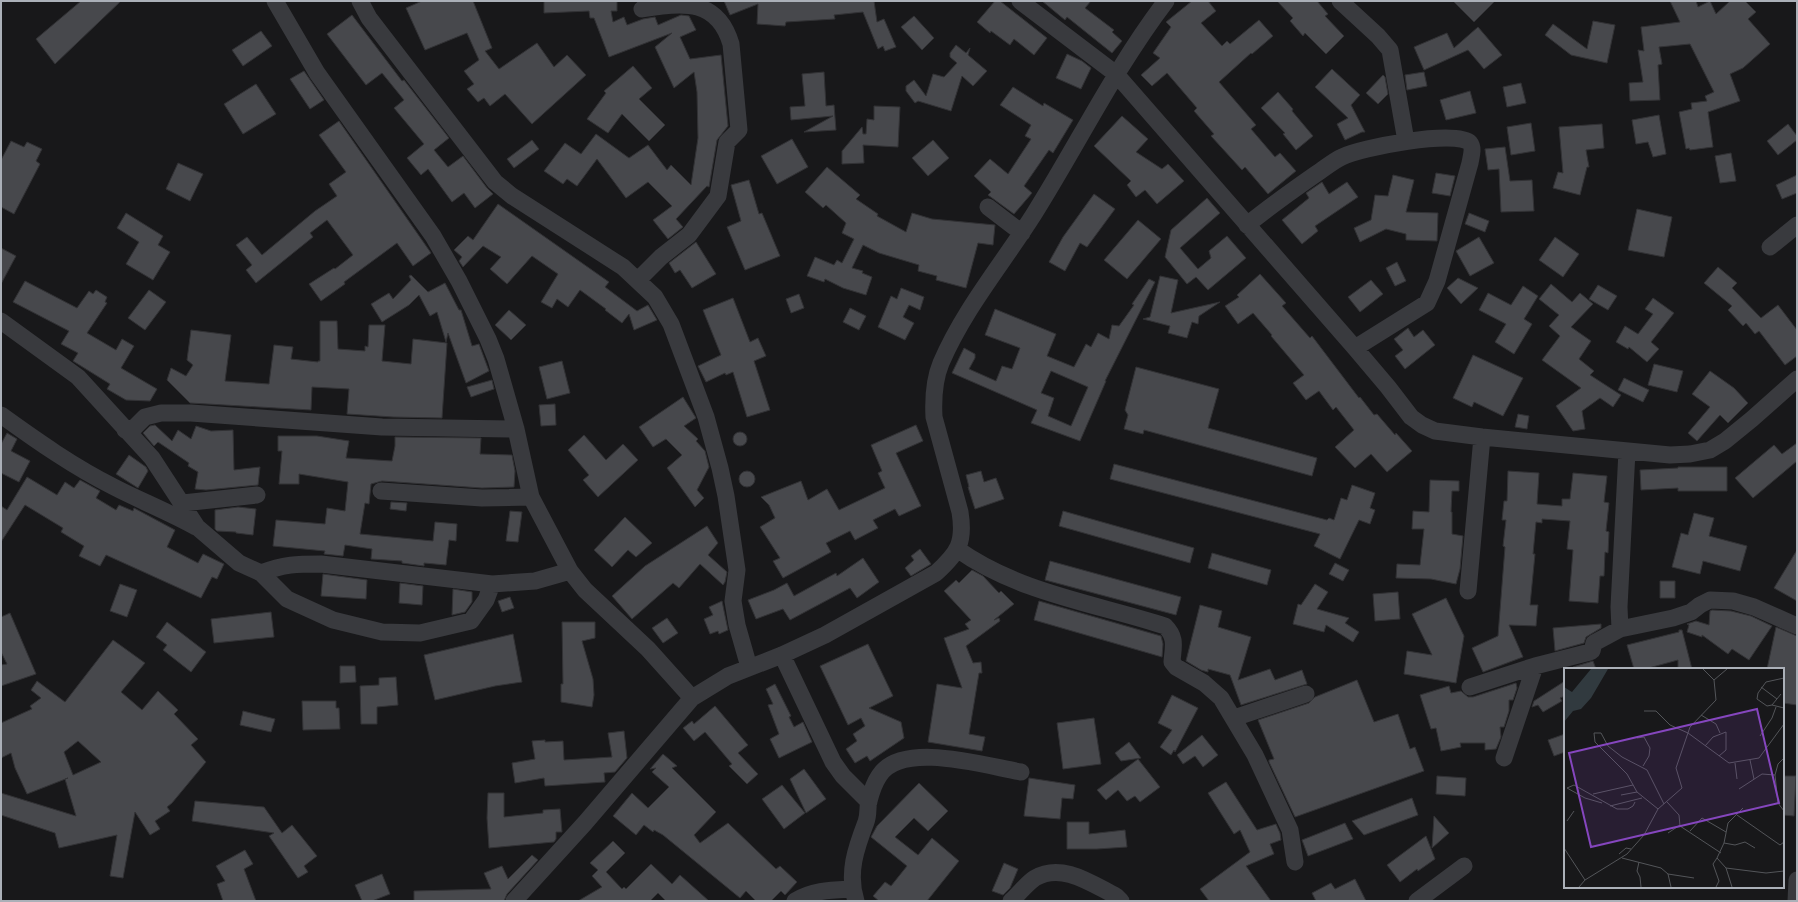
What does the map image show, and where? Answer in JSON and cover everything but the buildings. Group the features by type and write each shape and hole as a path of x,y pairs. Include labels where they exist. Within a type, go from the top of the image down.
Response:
{"street":[{"path":"275,1 316,73 414,208 453,270 488,339 503,382 516,429 531,497 570,571 585,590 648,649 692,698"},
{"path":"360,1 368,18 495,182 512,196 623,267 655,298 671,324 708,424 726,496 737,570 733,601 737,625 749,667"},
{"path":"1020,1 1116,74 1355,348 1411,417 1422,425 1435,431 1482,437 1670,455 1690,454 1710,450 1726,441 1797,380"},
{"path":"514,901 585,823 692,698 723,679 825,636 936,573 950,560 961,540 962,528 960,512 934,417 933,400 941,364 968,312 1022,233 1116,74 1166,1"},
{"path":"1340,1 1378,36 1390,50 1406,141"},
{"path":"638,280 661,257 689,235 718,196 727,142 739,130 731,44 728,30 717,12 700,3 685,2 642,9"},
{"path":"1247,224 1289,192 1342,157 1406,141 1457,138 1466,140 1471,144 1472,148 1470,163 1437,281 1427,303 1355,348"},
{"path":"988,207 1022,233"},
{"path":"1770,247 1797,225"},
{"path":"1,321 78,377 152,458 196,527"},
{"path":"125,430 135,428 144,417 161,413 190,413 382,427 516,429"},
{"path":"1,414 46,447 114,487 169,512 196,527 239,563 260,573 287,599 333,620 382,632 420,633 472,621 486,600 492,584"},
{"path":"1468,591 1482,437"},
{"path":"1620,629 1619,607 1627,451"},
{"path":"381,491 482,498 531,497"},
{"path":"182,503 257,495"},
{"path":"956,550 974,562 999,575 1036,589 1075,602 1165,626 1172,633 1174,640 1172,662 1176,667 1204,683 1221,698 1255,755 1290,830 1295,862"},
{"path":"260,573 279,566 321,564 492,584 535,581 570,571"},
{"path":"1470,687 1535,666 1592,651 1592,644 1620,629 1673,618 1691,612 1710,600 1733,601 1754,607 1797,626"},
{"path":"782,655 833,762 869,802"},
{"path":"1504,758 1535,666"},
{"path":"1234,718 1306,694"},
{"path":"795,901 809,894 824,890 854,895 853,862 869,812 869,802 879,775 893,762 906,758 922,756 1020,772"},
{"path":"1417,901 1464,866"},
{"path":"1011,901 1036,878 1062,873 1071,874 1116,896 1121,901"},
{"path":"1796,901 1797,880"}]}
